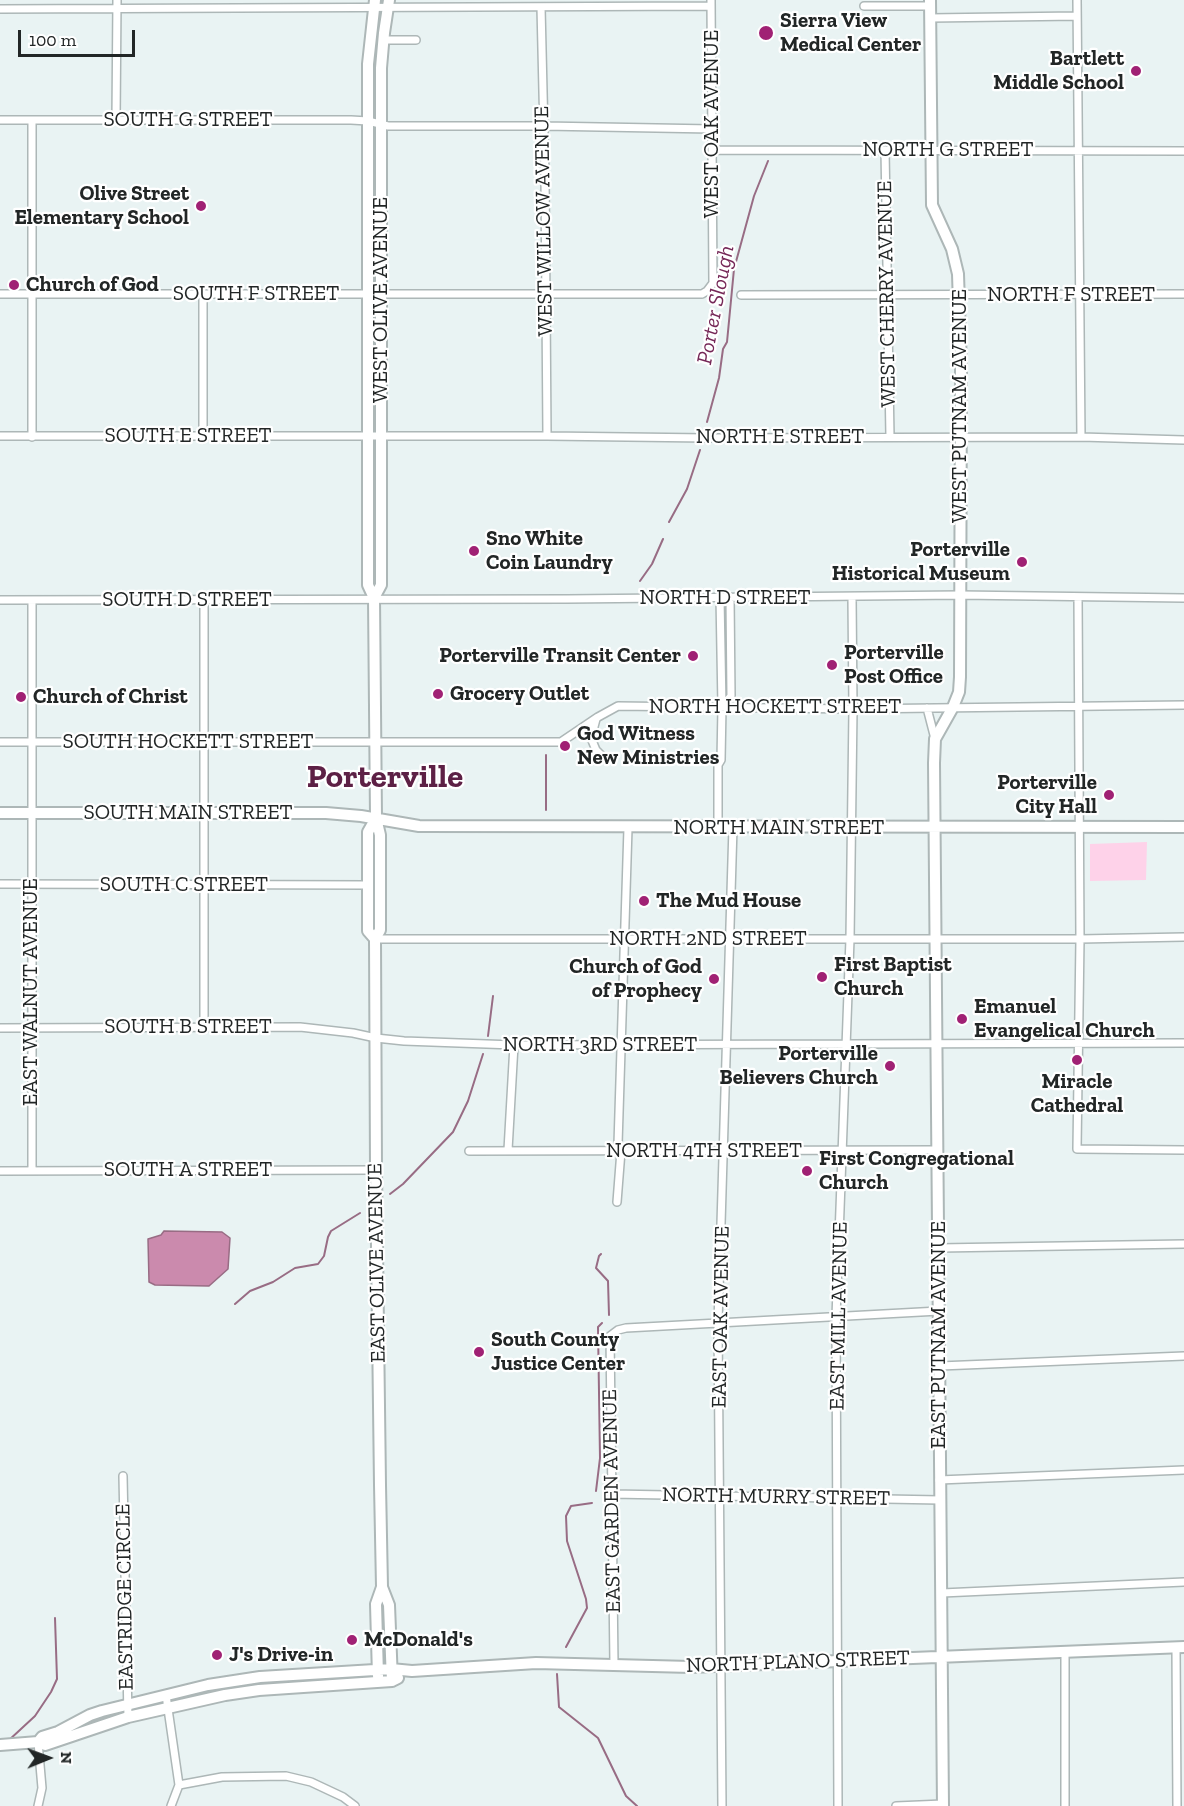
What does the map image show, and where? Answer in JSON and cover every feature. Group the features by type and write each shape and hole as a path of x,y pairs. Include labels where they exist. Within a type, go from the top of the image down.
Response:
{"main road":[{"name":"WEST PUTNAM AVENUE","path":"930,3 932,205 952,249 958,274 961,438 959,692 935,739 934,828"},
{"name":"WEST OLIVE AVENUE","path":"376,818 374,598 381,585 368,294 368,186 383,40 381,4"},
{"name":"WEST OLIVE AVENUE","path":"375,437 381,294 381,222 369,52 381,4"},
{"path":"368,186 375,202 375,219 381,222"},
{"name":"SOUTH MAIN STREET","path":"0,813 326,813 376,818"},
{"name":"NORTH MAIN STREET","path":"376,818 419,826 1184,827"},
{"name":"EAST OLIVE AVENUE","path":"375,939 368,931 368,832 376,818"},
{"name":"EAST OLIVE AVENUE","path":"376,818 380,835 380,930 375,939 382,1587 376,1604 379,1682"},
{"name":"EAST PUTNAM AVENUE","path":"934,828 943,1805"},
{"name":"EAST OLIVE AVENUE","path":"382,1587 389,1605 392,1681"},
{"name":"NORTH PLANO STREET","path":"243,1679 391,1669 412,1671 555,1663 721,1666 1180,1647"},
{"name":"NORTH PLANO STREET","path":"392,1681 412,1671"},
{"path":"38,1742 42,1737 58,1732 90,1715 166,1695 243,1679"},
{"path":"202,1699 208,1692 239,1685 243,1679"},
{"path":"0,1745 55,1743 128,1717 202,1699 259,1690 392,1681"}],"street":[{"path":"116,120 117,0"},
{"path":"1077,0 1081,437"},
{"path":"0,9 117,10 381,4 541,7 711,3"},
{"name":"WEST OAK AVENUE","path":"545,293 702,294 712,283 711,3"},
{"path":"864,6 930,3"},
{"name":"WEST WILLOW AVENUE","path":"541,7 547,436"},
{"path":"930,18 1077,16"},
{"path":"383,40 416,40"},
{"name":"SOUTH G STREET","path":"0,120 374,123"},
{"path":"32,121 32,437"},
{"path":"374,123 388,126 712,129"},
{"name":"NORTH G STREET","path":"712,150 1184,151"},
{"name":"WEST CHERRY AVENUE","path":"885,150 890,437"},
{"path":"203,293 203,436"},
{"path":"368,294 545,293"},
{"name":"SOUTH F STREET","path":"0,294 368,294"},
{"name":"NORTH F STREET","path":"741,295 1184,294"},
{"name":"SOUTH E STREET","path":"0,436 375,437"},
{"name":"NORTH E STREET","path":"375,437 1081,437 1184,440"},
{"name":"NORTH D STREET","path":"374,598 567,599 960,595 1184,598"},
{"path":"718,828 717,765 721,760 722,707 720,597"},
{"path":"722,707 731,696 730,597"},
{"name":"EAST MILL AVENUE","path":"838,1806 836,1317 844,1151 850,939 852,597"},
{"path":"1078,597 1080,939 1077,1149 1184,1150"},
{"name":"SOUTH D STREET","path":"0,600 374,598"},
{"path":"204,600 202,741 204,1026"},
{"name":"EAST WALNUT AVENUE","path":"32,601 30,742 32,1171"},
{"name":"NORTH HOCKETT STREET","path":"375,742 561,742 618,706 853,709 1184,705"},
{"name":"WEST PUTNAM AVENUE","path":"927,708 935,739"},
{"path":"596,718 591,738 596,750 603,757"},
{"name":"SOUTH HOCKETT STREET","path":"0,742 375,742"},
{"name":"EAST OAK AVENUE","path":"722,1806 718,1323 733,827"},
{"path":"617,1202 621,1151 618,1144 628,828"},
{"name":"SOUTH C STREET","path":"0,884 368,885"},
{"name":"NORTH 2ND STREET","path":"375,939 729,940 1184,937"},
{"name":"SOUTH B STREET","path":"0,1028 300,1027 376,1038"},
{"name":"NORTH 3RD STREET","path":"376,1038 430,1043 514,1045 1184,1043"},
{"path":"508,1150 514,1045"},
{"name":"NORTH 4TH STREET","path":"469,1151 938,1150"},
{"name":"SOUTH A STREET","path":"0,1171 376,1170"},
{"path":"939,1248 1184,1244"},
{"path":"718,1323 939,1311"},
{"name":"EAST GARDEN AVENUE","path":"614,1665 610,1336 626,1328 718,1323"},
{"path":"940,1366 1184,1356"},
{"path":"939,1480 1184,1470"},
{"name":"EASTRIDGE CIRCLE","path":"123,1476 128,1717"},
{"name":"NORTH MURRY STREET","path":"612,1494 940,1500"},
{"path":"942,1593 1184,1582"},
{"path":"1177,1806 1180,1647"},
{"path":"1065,1652 1065,1806"},
{"path":"166,1695 179,1785 171,1806"},
{"path":"38,1742 42,1788 38,1806"},
{"path":"179,1785 222,1777 286,1776 311,1782 343,1797 356,1806"},
{"path":"896,1806 943,1805"}],"shaded area":[{"path":"1147,842 1146,880 1090,881 1090,844"},
{"path":"164,1231 222,1232 230,1238 228,1269 209,1286 155,1285 149,1282 148,1239 161,1235"}],"waterway":[{"name":"Porter Slough","path":"707,422 719,378 723,349 727,342 734,269 754,196 768,161"},
{"name":"Porter Slough","path":"669,522 687,489 700,450"},
{"name":"Porter Slough","path":"640,581 652,564 663,539"},
{"name":"Porter Slough","path":"546,755 546,810"},
{"name":"Porter Slough","path":"488,1036 493,996"},
{"name":"Porter Slough","path":"390,1194 403,1184 453,1132 468,1101 483,1054"},
{"name":"Porter Slough","path":"235,1304 250,1291 273,1282 295,1268 318,1264 324,1256 331,1231 360,1213"},
{"path":"601,1254 596,1268 608,1281 609,1315"},
{"path":"596,1491 600,1458 598,1327 602,1323"},
{"path":"566,1647 587,1608 567,1541 566,1516 571,1506 592,1503"},
{"name":"Porter Slough","path":"8,1741 35,1716 57,1679 55,1618"},
{"path":"557,1674 559,1707 598,1738 626,1796 637,1806"}],"place":[{"name":"Sierra View Medical Center","path":"766,33"},
{"name":"Bartlett Middle School","path":"1136,71"},
{"name":"Olive Street Elementary School","path":"201,206"},
{"name":"Church of God","path":"14,285"},
{"name":"Sno White Coin Laundry","path":"474,551"},
{"name":"Porterville Historical Museum","path":"1022,562"},
{"name":"Porterville Transit Center","path":"693,656"},
{"name":"Porterville Post Office","path":"832,665"},
{"name":"Grocery Outlet","path":"438,694"},
{"name":"Church of Christ","path":"21,697"},
{"name":"God Witness New Ministries","path":"565,746"},
{"name":"Porterville City Hall","path":"1109,795"},
{"name":"The Mud House","path":"644,901"},
{"name":"First Baptist Church","path":"822,977"},
{"name":"Church of God of Prophecy","path":"714,979"},
{"name":"Emanuel Evangelical Church","path":"962,1019"},
{"name":"Miracle Cathedral","path":"1077,1060"},
{"name":"Porterville Believers Church","path":"890,1066"},
{"name":"First Congregational Church","path":"807,1171"},
{"name":"South County Justice Center","path":"479,1352"},
{"name":"McDonald's","path":"352,1640"},
{"name":"J's Drive-in","path":"217,1655"}],"district":[{"name":"Porterville","path":"385,778"}]}
